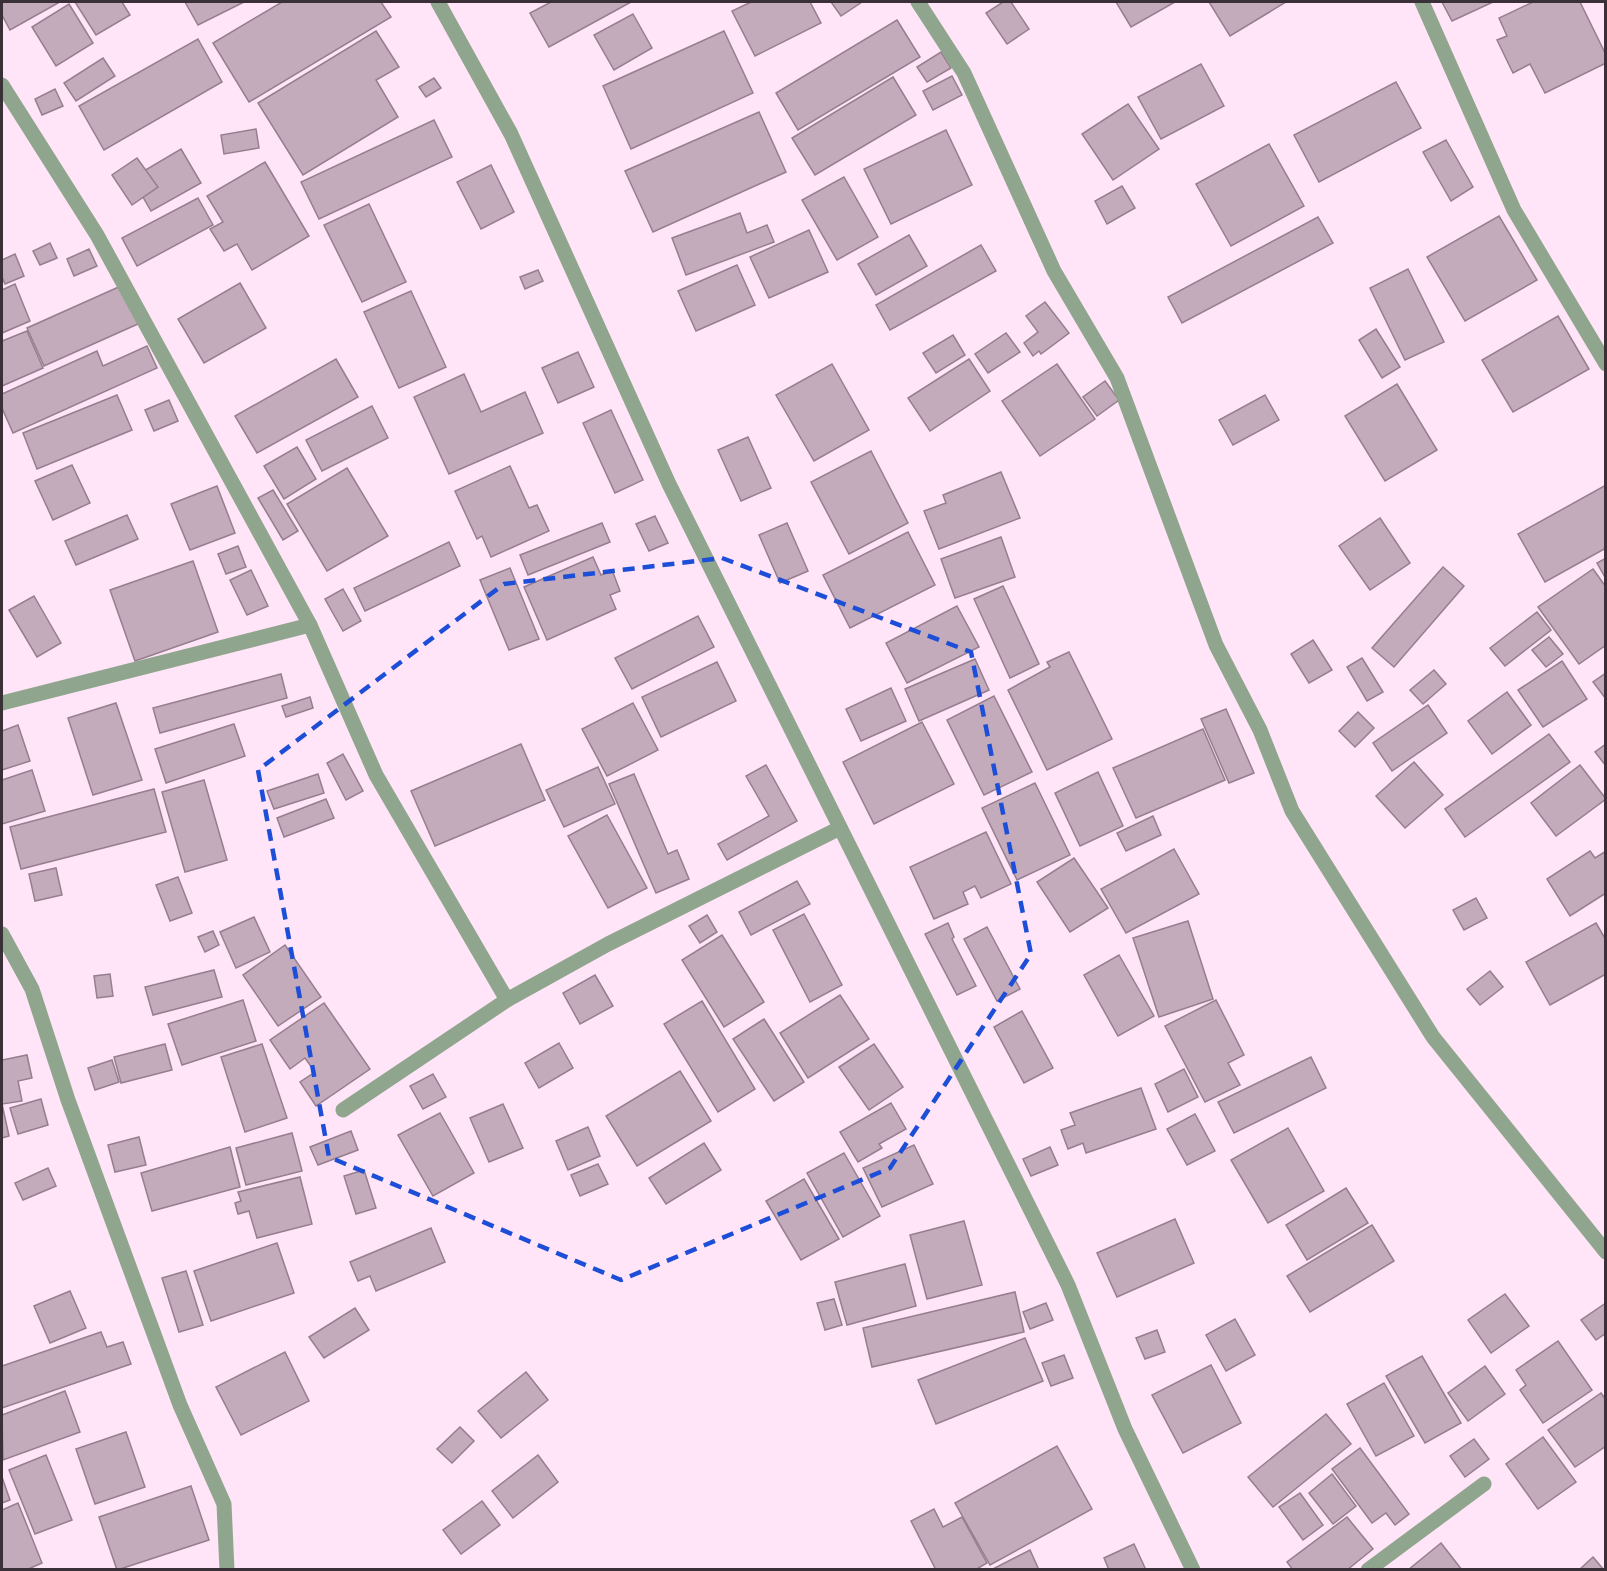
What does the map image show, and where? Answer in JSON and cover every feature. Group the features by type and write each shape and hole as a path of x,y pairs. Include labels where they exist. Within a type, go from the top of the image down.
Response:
{"street":[{"path":"438,2 511,134 669,484 1068,1285 1125,1429 1193,1569"},
{"path":"918,2 964,73 1054,271 1117,378 1216,645 1260,730 1292,811 1433,1037 1605,1252"},
{"path":"1422,2 1514,210 1605,364"},
{"path":"2,85 97,235 310,626 376,775 507,1000"},
{"path":"2,703 310,626"},
{"path":"343,1110 507,1000 608,944 840,828"},
{"path":"2,934 32,989 68,1101 180,1405 224,1504 227,1569"},
{"path":"1368,1569 1484,1484"}],"highlighted area":[{"path":"722,558 971,652 1031,954 890,1168 621,1280 329,1157 258,770 504,584"}],"building":[{"path":"2,2 58,3 10,30 2,15"},
{"path":"75,2 122,2 130,15 96,35"},
{"path":"185,2 244,2 198,25"},
{"path":"282,2 381,2 391,17 249,102 213,43"},
{"path":"551,2 631,2 549,47 530,13"},
{"path":"751,2 810,2 821,23 755,56 732,11"},
{"path":"831,2 862,2 841,16"},
{"path":"1003,2 1011,2 1029,29 1007,44 986,13"},
{"path":"1116,2 1175,2 1131,27"},
{"path":"1209,2 1286,2 1230,36"},
{"path":"1442,2 1493,2 1452,21"},
{"path":"1533,2 1580,2 1606,55 1606,63 1545,93 1530,64 1513,73 1497,40 1507,36 1499,18"},
{"path":"69,4 93,43 56,66 32,27"},
{"path":"633,14 652,48 614,70 594,35"},
{"path":"897,20 920,57 798,130 776,93"},
{"path":"376,31 399,67 376,80 398,117 303,175 258,103"},
{"path":"724,31 753,93 631,149 603,86"},
{"path":"198,39 222,82 104,150 79,106"},
{"path":"941,52 951,68 927,82 917,67"},
{"path":"103,58 115,76 76,101 64,83"},
{"path":"1201,64 1224,106 1161,139 1138,97"},
{"path":"952,76 962,95 933,110 923,91"},
{"path":"893,77 916,115 815,175 792,138"},
{"path":"434,78 441,88 426,97 419,87"},
{"path":"1396,82 1421,128 1319,182 1294,135"},
{"path":"55,89 63,106 42,115 35,99"},
{"path":"1128,104 1159,149 1113,180 1082,134"},
{"path":"759,112 786,172 653,232 625,171"},
{"path":"434,120 452,157 319,219 301,182"},
{"path":"256,129 259,148 224,154 221,135"},
{"path":"946,130 972,185 891,224 864,169"},
{"path":"1446,140 1473,187 1451,201 1423,152"},
{"path":"1269,144 1304,206 1231,246 1196,184"},
{"path":"181,149 201,183 151,211 132,178"},
{"path":"137,158 158,187 132,205 112,175"},
{"path":"265,162 309,236 252,270 237,244 224,251 210,229 223,222 207,196"},
{"path":"491,165 514,212 481,229 457,182"},
{"path":"844,177 878,237 837,260 802,200"},
{"path":"1122,186 1135,208 1107,224 1095,201"},
{"path":"198,198 213,225 137,266 122,238"},
{"path":"369,204 406,282 362,302 324,225"},
{"path":"740,213 747,233 767,225 774,242 686,275 672,238"},
{"path":"1499,216 1537,280 1465,321 1427,257"},
{"path":"1318,217 1333,243 1182,323 1168,297"},
{"path":"809,230 828,272 769,298 750,257"},
{"path":"909,235 927,266 876,295 858,264"},
{"path":"50,243 57,258 40,265 33,251"},
{"path":"981,245 996,271 890,330 876,305"},
{"path":"89,249 97,266 74,276 67,259"},
{"path":"15,254 24,276 5,284 2,277 2,260"},
{"path":"737,265 755,305 696,331 678,291"},
{"path":"1408,269 1444,342 1405,360 1370,288"},
{"path":"538,270 543,281 525,289 520,277"},
{"path":"240,283 266,328 204,363 178,319"},
{"path":"15,284 30,321 2,333 2,290"},
{"path":"123,285 140,323 44,366 27,328"},
{"path":"411,291 446,367 399,388 364,312"},
{"path":"1045,302 1069,333 1041,354 1039,351 1033,356 1024,343 1038,332 1026,316"},
{"path":"1558,316 1589,369 1513,412 1482,360"},
{"path":"1376,329 1400,367 1382,378 1359,340"},
{"path":"27,331 43,368 2,386 2,341"},
{"path":"1006,333 1020,352 988,373 975,354"},
{"path":"953,335 965,355 936,373 923,353"},
{"path":"147,346 157,368 13,433 2,408 2,394 97,351 103,366"},
{"path":"578,352 594,387 558,403 542,368"},
{"path":"336,359 358,397 257,453 235,416"},
{"path":"969,359 990,391 930,431 908,398"},
{"path":"832,364 869,430 814,461 776,395"},
{"path":"1057,364 1095,419 1040,456 1002,401"},
{"path":"464,374 481,412 525,392 543,433 449,474 414,397"},
{"path":"1105,381 1119,400 1097,416 1083,397"},
{"path":"1397,384 1437,450 1385,481 1345,416"},
{"path":"117,395 132,430 37,469 23,433"},
{"path":"1265,395 1279,420 1233,445 1219,420"},
{"path":"169,400 178,421 154,431 145,410"},
{"path":"372,406 388,438 322,471 306,440"},
{"path":"611,410 643,480 615,493 583,423"},
{"path":"748,437 771,488 741,501 718,450"},
{"path":"297,447 316,479 284,499 264,466"},
{"path":"871,451 908,523 849,554 811,482"},
{"path":"72,465 90,503 53,520 35,481"},
{"path":"510,466 529,508 537,505 549,531 491,557 482,536 477,539 455,491"},
{"path":"347,468 388,536 327,571 287,504"},
{"path":"1001,472 1020,518 939,549 924,511 946,503 943,495"},
{"path":"1606,485 1606,548 1545,582 1518,534"},
{"path":"217,486 235,533 190,550 171,504"},
{"path":"273,490 298,531 283,540 258,498"},
{"path":"127,515 138,539 76,565 65,541"},
{"path":"655,516 668,543 649,551 636,524"},
{"path":"1380,518 1410,563 1370,590 1339,546"},
{"path":"602,523 610,542 528,575 520,555"},
{"path":"787,523 808,571 780,583 759,535"},
{"path":"908,532 935,585 850,628 823,575"},
{"path":"1001,537 1015,577 955,598 941,559"},
{"path":"449,542 460,566 365,611 354,588"},
{"path":"238,546 246,567 226,574 218,554"},
{"path":"593,557 601,575 612,570 620,591 610,595 616,609 547,640 524,587"},
{"path":"1606,558 1606,579 1597,563"},
{"path":"193,561 218,632 135,661 110,590"},
{"path":"1443,567 1464,586 1394,667 1372,648"},
{"path":"510,568 539,639 509,650 480,580"},
{"path":"1593,569 1606,587 1606,645 1579,664 1538,607"},
{"path":"251,570 268,606 247,615 230,580"},
{"path":"1003,586 1039,664 1010,678 974,599"},
{"path":"343,589 361,621 343,631 325,599"},
{"path":"34,596 61,643 37,657 9,610"},
{"path":"957,606 979,647 907,683 886,643"},
{"path":"1537,612 1551,630 1505,666 1490,648"},
{"path":"698,616 714,647 632,689 615,658"},
{"path":"1549,637 1563,654 1546,667 1532,650"},
{"path":"1313,640 1332,670 1309,683 1291,654"},
{"path":"1069,652 1112,739 1047,770 1008,690 1050,667 1047,662"},
{"path":"1362,658 1383,692 1367,701 1347,667"},
{"path":"975,659 989,690 919,721 905,689"},
{"path":"1562,661 1587,699 1543,727 1518,690"},
{"path":"717,662 736,701 661,737 642,697"},
{"path":"1434,670 1446,684 1423,704 1410,690"},
{"path":"1606,673 1606,699 1593,682"},
{"path":"281,674 287,698 160,733 153,708"},
{"path":"891,688 906,721 861,741 846,709"},
{"path":"1507,692 1531,725 1492,754 1468,721"},
{"path":"994,696 1032,772 984,795 947,720"},
{"path":"310,697 313,708 286,717 282,706"},
{"path":"116,703 142,780 93,795 68,718"},
{"path":"633,703 658,750 607,776 582,729"},
{"path":"1428,705 1447,733 1392,771 1373,743"},
{"path":"1226,709 1254,773 1229,783 1201,719"},
{"path":"1358,712 1374,728 1355,747 1339,731"},
{"path":"922,722 954,784 874,824 843,762"},
{"path":"234,724 245,756 166,783 155,749"},
{"path":"18,725 30,761 2,770 2,731"},
{"path":"1203,729 1225,780 1136,818 1113,768"},
{"path":"1549,734 1570,762 1465,837 1445,809"},
{"path":"521,744 545,800 435,846 411,791"},
{"path":"1606,744 1606,766 1595,752"},
{"path":"343,754 363,791 346,800 327,763"},
{"path":"1414,762 1443,795 1405,828 1376,796"},
{"path":"766,765 797,821 727,860 718,844 769,816 746,776"},
{"path":"1580,765 1606,799 1556,836 1531,803"},
{"path":"598,767 615,804 564,827 546,790"},
{"path":"32,770 45,811 2,824 2,780"},
{"path":"1098,772 1123,826 1080,846 1055,793"},
{"path":"318,774 324,793 274,809 267,791"},
{"path":"634,774 668,854 677,850 689,879 656,893 609,784"},
{"path":"204,780 227,860 185,872 162,792"},
{"path":"1035,783 1070,855 1017,880 982,808"},
{"path":"154,789 166,832 21,869 10,827"},
{"path":"326,799 334,818 284,837 277,818"},
{"path":"607,815 647,888 608,908 568,836"},
{"path":"1153,816 1161,835 1126,851 1117,833"},
{"path":"986,832 1011,884 981,898 975,886 963,892 968,904 934,919 910,867"},
{"path":"1174,849 1199,894 1126,933 1101,889"},
{"path":"1590,851 1595,858 1606,851 1606,893 1570,916 1547,879"},
{"path":"1074,858 1108,908 1070,932 1037,882"},
{"path":"56,868 62,895 35,901 29,874"},
{"path":"178,877 192,913 170,921 156,885"},
{"path":"797,881 810,904 751,935 739,912"},
{"path":"1476,898 1487,918 1464,930 1453,910"},
{"path":"804,914 842,985 810,1002 773,930"},
{"path":"707,915 717,932 700,943 689,926"},
{"path":"254,917 270,952 236,968 220,932"},
{"path":"1188,921 1213,999 1159,1017 1133,938"},
{"path":"948,923 954,937 952,939 976,986 957,995 925,934"},
{"path":"1596,923 1606,940 1606,974 1550,1005 1526,962"},
{"path":"987,927 1020,989 997,1001 964,939"},
{"path":"213,931 219,945 205,952 198,937"},
{"path":"722,935 764,1002 724,1027 682,960"},
{"path":"285,945 321,997 278,1026 243,975"},
{"path":"1119,955 1154,1016 1118,1036 1084,975"},
{"path":"214,970 222,997 153,1015 145,987"},
{"path":"1490,971 1503,987 1480,1005 1467,989"},
{"path":"110,974 113,996 97,998 94,976"},
{"path":"595,975 613,1006 580,1024 563,993"},
{"path":"840,995 869,1039 808,1078 780,1033"},
{"path":"243,1000 256,1041 182,1065 168,1024"},
{"path":"1216,1000 1244,1055 1228,1063 1240,1085 1205,1102 1165,1026"},
{"path":"702,1001 755,1089 718,1112 664,1024"},
{"path":"324,1003 370,1069 316,1106 300,1082 315,1072 305,1058 290,1069 270,1040"},
{"path":"1022,1011 1053,1068 1024,1083 994,1027"},
{"path":"764,1019 804,1082 774,1101 733,1039"},
{"path":"559,1043 573,1068 539,1088 525,1063"},
{"path":"165,1044 172,1070 121,1083 114,1057"},
{"path":"262,1044 287,1118 245,1132 221,1057"},
{"path":"874,1044 903,1087 869,1110 839,1067"},
{"path":"27,1055 32,1078 18,1081 22,1101 2,1104 2,1060"},
{"path":"1311,1057 1326,1088 1234,1133 1218,1102"},
{"path":"112,1060 119,1082 95,1090 88,1068"},
{"path":"1184,1069 1198,1097 1168,1112 1155,1084"},
{"path":"680,1071 711,1121 637,1166 606,1116"},
{"path":"433,1074 446,1097 423,1109 410,1086"},
{"path":"1141,1088 1156,1129 1086,1153 1083,1143 1068,1149 1061,1130 1075,1125 1070,1113"},
{"path":"41,1099 48,1125 18,1134 10,1108"},
{"path":"891,1103 906,1129 879,1144 882,1148 858,1162 840,1132"},
{"path":"2,1104 9,1136 2,1138"},
{"path":"503,1104 523,1148 489,1162 470,1118"},
{"path":"440,1113 474,1173 433,1196 398,1135"},
{"path":"1195,1114 1215,1151 1187,1165 1167,1129"},
{"path":"588,1127 600,1156 568,1170 556,1141"},
{"path":"1288,1128 1324,1191 1268,1223 1231,1160"},
{"path":"351,1131 358,1150 318,1165 310,1147"},
{"path":"292,1133 302,1171 246,1185 236,1148"},
{"path":"139,1137 146,1165 115,1172 108,1145"},
{"path":"704,1143 721,1170 666,1204 649,1178"},
{"path":"914,1145 933,1184 882,1207 863,1168"},
{"path":"230,1147 240,1187 152,1211 141,1173"},
{"path":"1050,1147 1058,1165 1031,1176 1023,1159"},
{"path":"844,1153 880,1216 843,1237 807,1173"},
{"path":"598,1164 608,1184 580,1196 571,1175"},
{"path":"48,1168 56,1186 23,1200 15,1183"},
{"path":"364,1170 376,1208 356,1214 344,1176"},
{"path":"300,1177 312,1224 257,1238 249,1211 238,1214 235,1203 241,1201 238,1192"},
{"path":"804,1179 839,1239 801,1260 766,1201"},
{"path":"1346,1188 1368,1223 1307,1260 1286,1225"},
{"path":"1175,1219 1194,1263 1117,1297 1097,1253"},
{"path":"964,1221 982,1285 927,1299 910,1235"},
{"path":"1372,1225 1394,1261 1310,1312 1287,1276"},
{"path":"431,1228 445,1262 376,1291 370,1276 358,1281 350,1262"},
{"path":"277,1243 294,1293 211,1321 194,1271"},
{"path":"905,1264 916,1306 847,1325 835,1282"},
{"path":"186,1271 203,1325 179,1332 162,1278"},
{"path":"70,1291 86,1328 50,1343 34,1306"},
{"path":"1015,1292 1024,1332 872,1367 863,1328"},
{"path":"1505,1294 1529,1326 1491,1353 1468,1320"},
{"path":"834,1299 842,1325 825,1330 817,1303"},
{"path":"1046,1303 1053,1320 1030,1329 1023,1312"},
{"path":"1606,1303 1606,1333 1596,1340 1581,1320"},
{"path":"355,1308 369,1330 324,1358 309,1337"},
{"path":"1235,1319 1255,1355 1226,1371 1206,1335"},
{"path":"1157,1330 1165,1352 1145,1359 1136,1338"},
{"path":"101,1332 107,1347 123,1342 131,1364 2,1408 2,1366"},
{"path":"1025,1338 1043,1381 936,1424 918,1380"},
{"path":"1558,1341 1592,1390 1543,1423 1520,1390 1526,1385 1516,1370"},
{"path":"285,1352 309,1401 241,1435 216,1387"},
{"path":"1064,1355 1073,1378 1051,1386 1042,1363"},
{"path":"1422,1356 1461,1423 1425,1443 1386,1376"},
{"path":"1211,1365 1241,1423 1183,1453 1152,1395"},
{"path":"1485,1366 1505,1394 1468,1421 1448,1393"},
{"path":"526,1372 548,1400 501,1438 478,1411"},
{"path":"1384,1383 1414,1436 1376,1456 1347,1404"},
{"path":"65,1391 80,1432 3,1460 2,1415"},
{"path":"1601,1393 1606,1400 1606,1446 1575,1467 1548,1430"},
{"path":"1326,1414 1351,1444 1273,1507 1248,1477"},
{"path":"460,1427 474,1441 452,1463 437,1449"},
{"path":"126,1432 145,1487 95,1504 76,1449"},
{"path":"1543,1437 1576,1482 1538,1509 1506,1464"},
{"path":"1474,1439 1489,1459 1465,1477 1450,1456"},
{"path":"1057,1446 1092,1509 990,1565 955,1503"},
{"path":"1360,1448 1409,1514 1395,1525 1386,1513 1372,1523 1332,1469"},
{"path":"46,1455 72,1520 35,1534 9,1470"},
{"path":"538,1455 558,1482 513,1518 492,1491"},
{"path":"1332,1474 1356,1506 1333,1524 1309,1493"},
{"path":"2,1477 10,1500 2,1503"},
{"path":"191,1486 209,1540 117,1570 99,1517"},
{"path":"1300,1493 1323,1525 1303,1540 1279,1507"},
{"path":"482,1501 500,1525 461,1554 443,1530"},
{"path":"18,1503 42,1563 26,1570 2,1570 2,1510"},
{"path":"934,1509 943,1527 962,1517 987,1563 975,1570 936,1570 911,1521"},
{"path":"1347,1517 1373,1549 1347,1570 1293,1570 1287,1562"},
{"path":"1441,1543 1462,1570 1408,1570"},
{"path":"1134,1544 1146,1570 1109,1570 1104,1558"},
{"path":"1030,1550 1039,1570 991,1570"},
{"path":"1593,1557 1604,1570 1579,1570"}]}
